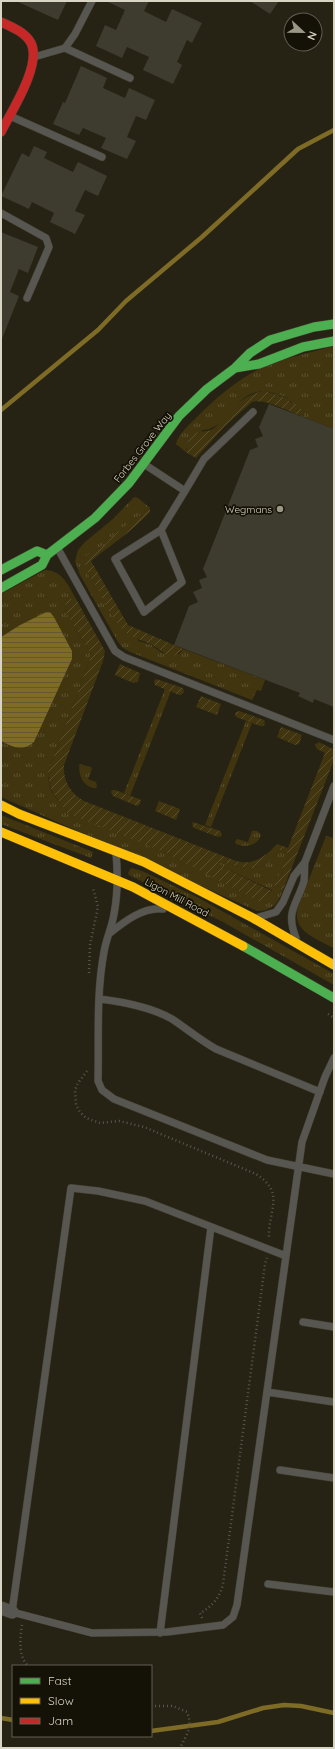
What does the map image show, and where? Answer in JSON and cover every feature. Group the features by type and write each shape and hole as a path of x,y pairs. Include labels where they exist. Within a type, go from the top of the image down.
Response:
{"main road":[{"path":"1,22 14,28 25,36 32,45 34,57 32,71 1,132"},
{"name":"Forbes Grove Way","path":"1,588 42,565 47,555 96,518 129,483 179,416 206,389 235,368 250,353 270,340 314,327 334,324"},
{"name":"Forbes Grove Way","path":"235,368 259,364 304,348 334,342"},
{"path":"1,570 37,551 47,555"},
{"name":"Ligon Mill Road","path":"1,805 19,814 144,862 253,918 334,965"},
{"name":"Ligon Mill Road","path":"1,832 118,881 178,910 334,998"}],"lane":[{"path":"34,57 65,48 75,34 92,1"},
{"path":"65,48 130,78"},
{"path":"9,116 102,157"},
{"path":"1,213 46,238 49,247 27,298"},
{"path":"161,530 182,582 144,612 115,559 161,530 204,459 253,412"},
{"path":"144,464 185,491"},
{"path":"57,548 115,651 124,657 334,740"},
{"path":"253,918 267,916 280,908 294,876 305,862 334,786"},
{"path":"116,851 118,881 114,914 104,951 100,999 98,1080 102,1090 114,1099 267,1160 334,1174"},
{"path":"300,945 293,931 291,911 304,880 305,862"},
{"path":"110,932 128,918 156,908 178,910"},
{"path":"100,999 122,1002 157,1012 172,1019 201,1041 216,1049 320,1092"},
{"path":"286,1256 145,1201 98,1191 71,1188 12,1611 92,1634 160,1632 224,1625 233,1617 237,1605 286,1256 298,1167 302,1142 334,1058"},
{"path":"160,1632 211,1227"},
{"path":"303,1322 334,1326"},
{"path":"267,1392 334,1402"},
{"path":"280,1470 334,1478"},
{"path":"268,1584 334,1592"}],"path":[{"path":"89,980 90,945 98,907 91,886"},
{"path":"89,1069 78,1083 75,1090 76,1105 86,1118 100,1122 119,1120 144,1126 256,1174 270,1186 273,1193 274,1201 269,1236"},
{"path":"202,1620 200,1613 220,1594 223,1584 262,1280 267,1258"},
{"path":"12,1611 22,1658 27,1665"},
{"path":"152,1706 172,1706 187,1712 190,1720 189,1730 180,1748"}],"green space":[{"path":"334,346 334,429 303,417 304,412 286,397 263,392 252,394 243,399 220,422 212,428 203,430 186,449 187,453 176,444 182,433 204,410 228,389 245,377 271,364"},
{"path":"265,391 287,398 292,404 298,405 304,412 303,417 270,404 257,401 252,402 226,425 196,458 187,453 187,443 193,435 213,429 242,400 253,394"},
{"path":"134,497 138,498 150,508 115,534 106,545 86,556 85,563 89,576 139,641 151,645 162,653 179,654 183,649 265,680 261,691 257,690 252,700 130,652 123,648 118,642 80,575 75,561 78,550 85,542 113,519"},
{"path":"150,508 150,512 136,525 91,561 128,625 183,649 170,656 152,645 130,635 117,623 89,575 85,565 86,556 106,544 115,534"},
{"path":"45,570 61,576 76,599 71,599 68,601 64,609 91,654 48,772 50,788 54,795 63,807 207,873 268,897 272,890 223,867 218,863 220,861 244,868 257,868 268,862 279,850 289,854 275,885 283,890 277,902 271,908 263,911 257,911 1,797 1,741 11,746 34,742 72,659 72,651 50,612 46,612 20,625 1,637 1,594"},
{"path":"70,599 76,599 105,651 103,661 64,765 68,786 79,798 84,801 236,861 254,861 264,856 277,844 288,848 325,753 317,749 315,745 319,742 333,749 334,760 283,890 274,885 289,854 279,850 268,862 257,868 245,868 220,861 218,862 223,867 272,891 264,904 166,853 62,811 63,807 51,788 48,772 91,654 64,609 66,602"},
{"path":"120,664 140,673 138,682 133,683 115,675"},
{"path":"156,679 183,688 184,692 179,695 155,685 154,681"},
{"path":"165,689 171,691 130,796 124,793"},
{"path":"201,696 221,704 217,715 196,707"},
{"path":"239,711 264,720 264,726 260,726 236,717 235,713"},
{"path":"246,721 252,723 211,827 205,825"},
{"path":"281,727 302,735 299,744 295,745 277,737"},
{"path":"80,764 91,767 92,769 88,779 96,782 96,788 88,786 82,780 79,768"},
{"path":"112,790 141,800 140,804 137,806 113,796 111,792"},
{"path":"159,801 180,809 176,820 155,811"},
{"path":"1,815 93,852 91,858 1,824"},
{"path":"193,822 220,831 222,836 218,837 194,828 192,824"},
{"path":"252,831 257,831 261,835 254,844 243,846 236,844 235,842 237,839 248,842"},
{"path":"326,836 334,838 334,948 307,933 298,922 297,915 298,907"},
{"path":"131,868 142,871 197,897 334,974 334,985 223,922 129,875 128,873"}],"shaded area":[{"path":"46,612 50,612 54,617 72,651 72,659 34,742 25,747 18,748 1,741 1,637 20,625"}],"building":[{"path":"16,1 67,1 58,20"},
{"path":"106,1 149,1 144,11 166,22 172,9 202,23 192,43 187,40 177,62 182,65 173,84 143,70 149,57 127,47 122,58 96,46 105,25 116,30 125,10"},
{"path":"250,1 279,1 270,14"},
{"path":"81,66 107,78 103,88 125,98 129,88 155,100 146,120 136,116 127,137 136,141 127,159 101,148 106,138 83,128 79,135 53,124 63,102 65,103"},
{"path":"34,146 47,152 44,158 73,172 78,162 107,176 98,196 85,190 75,211 85,215 75,234 50,222 54,213 32,202 29,209 1,196 22,153 29,157"},
{"path":"1,232 38,247 28,273 19,269 10,292 19,296 2,339"},
{"name":"Wegmans","path":"269,404 334,429 334,707 314,699 313,703 298,696 300,693 174,645 189,606 198,602 193,592 202,588 199,580 207,577 203,569 250,450 258,447 255,439 263,436 259,427"}],"waterway":[{"path":"1,410 98,330 126,301 202,237 298,149 334,130"},
{"path":"152,1731 218,1722 263,1708 284,1705 301,1706 334,1713"},
{"path":"1,1718 12,1720"}],"traffic: fast":[{"path":"1,588 42,565 47,555 95,518 129,483 179,416 207,389 235,368 250,353 270,340 314,327 334,324"},
{"path":"235,368 259,364 303,347 334,341"},
{"path":"1,570 37,551 47,555"},
{"path":"243,946 334,998"}],"traffic: slow":[{"path":"1,805 19,814 144,862 253,918 334,965"},
{"path":"1,832 133,887 243,946"}],"traffic: jam":[{"path":"1,22 18,30 25,36 31,43 33,52 29,76 18,101 1,132"}],"place":[{"name":"Wegmans","path":"280,509"}]}
